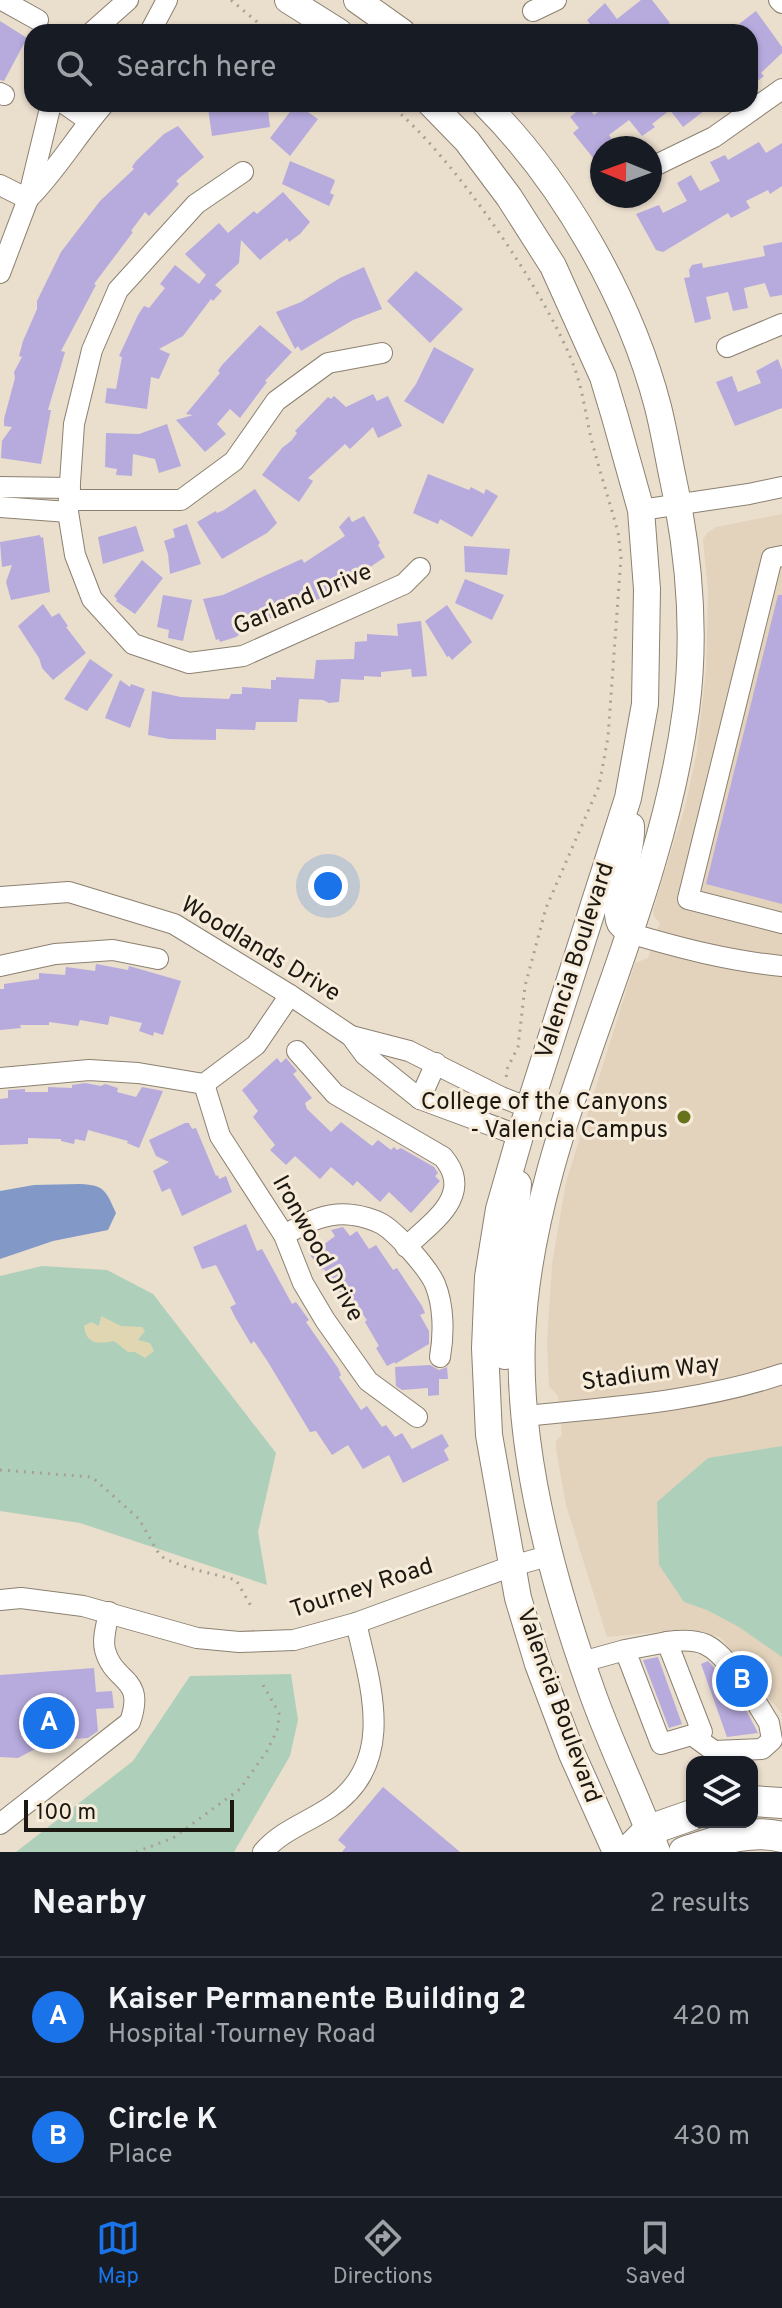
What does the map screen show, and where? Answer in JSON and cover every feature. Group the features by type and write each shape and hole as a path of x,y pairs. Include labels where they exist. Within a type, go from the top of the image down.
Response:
{"highway":[{"path":"758,1801 782,1803"},
{"path":"627,1852 653,1841 686,1819"},
{"path":"684,1852 748,1834 782,1837"}],"main road":[{"path":"288,0 326,24"},
{"path":"357,0 391,24"},
{"name":"Valencia Boulevard","path":"439,112 467,141 509,197 553,266 603,377 641,510 648,656 645,704 628,798 499,1209 492,1249 485,1348 489,1435 512,1566 538,1664 572,1754 616,1852"},
{"name":"Valencia Boulevard","path":"492,112 543,173 582,228 625,314 658,404 685,540 691,641 687,707 673,787 651,866 559,1145 538,1220 522,1337 525,1416 548,1556 592,1692 653,1841"},
{"path":"628,798 632,839 617,911 620,923 629,933"},
{"path":"520,1136 516,1224 505,1320 505,1370 507,1394 512,1404 525,1416"}],"street":[{"path":"2,0 38,20"},
{"path":"102,24 128,0"},
{"path":"154,24 167,0"},
{"path":"533,11 556,0"},
{"path":"758,106 782,89"},
{"path":"0,273 28,199 49,112"},
{"path":"76,112 89,121"},
{"path":"28,199 53,173 97,112"},
{"path":"662,162 714,137 749,112"},
{"name":"Garland Drive","path":"243,172 196,204 118,290 92,350 74,424 69,500 75,555 92,599 133,644 189,663 243,656 404,584 420,568"},
{"path":"0,185 28,199"},
{"path":"727,347 782,324"},
{"path":"0,507 69,500 181,500 234,461 276,401 328,363 382,353"},
{"path":"0,487 69,500"},
{"path":"641,510 782,487"},
{"path":"782,556 772,558 688,899 782,923"},
{"name":"Woodlands Drive","path":"0,897 69,892 174,924 351,1036 409,1051 529,1108"},
{"path":"629,933 706,955 744,963 782,966"},
{"path":"0,966 55,954 113,950 158,959"},
{"path":"0,1078 89,1070 138,1073 204,1084 256,1045 290,995"},
{"name":"Woodlands Drive","path":"351,1036 365,1055 420,1099 520,1136"},
{"path":"297,1051 335,1094 443,1157 450,1165 455,1185 451,1202 406,1247"},
{"path":"420,1099 436,1063"},
{"name":"Ironwood Drive","path":"204,1084 220,1136 284,1235 303,1283 325,1320 368,1381 417,1417"},
{"path":"284,1235 319,1218 349,1214 383,1225 429,1272 435,1284 442,1317 440,1357"},
{"name":"Stadium Way","path":"525,1416 711,1394 782,1374"},
{"name":"Tourney Road","path":"0,1600 21,1598 83,1606 197,1638 239,1642 294,1640 356,1623 512,1566 548,1556"},
{"path":"0,1824 130,1722 136,1705 133,1688 105,1650 104,1635 109,1612"},
{"path":"263,1852 275,1837 332,1806 359,1779 374,1741 374,1699 356,1623"},
{"path":"582,1662 625,1650 688,1639 708,1644 721,1654 733,1670"},
{"path":"625,1650 661,1744 702,1732 667,1642"},
{"path":"692,1735 714,1751 762,1749 772,1740 769,1723 750,1692"}],"path":[{"path":"231,0 260,24"},
{"path":"397,112 463,186 515,257 560,334 576,373 618,532 621,557 608,737 599,786 546,908 525,986 518,1047 507,1069 506,1082"},
{"path":"0,1470 92,1477 139,1519 165,1559 236,1580 251,1606"},
{"path":"136,1852 173,1838 240,1789 267,1751 278,1728 279,1713 262,1683"}],"shaded area":[{"name":"College of the Canyons - Valencia Campus","path":"782,514 782,1714 720,1637 689,1629 607,1637 566,1505 556,1449 556,1441 562,1435 558,1396 549,1386 547,1342 552,1264 566,1182 635,963 648,958 660,922 654,917 653,910 685,807 697,751 706,670 708,592 703,540 716,527"}],"green space":[{"path":"42,1266 107,1270 153,1294 276,1453 258,1532 267,1585 80,1523 0,1511 0,1276"},
{"path":"782,1446 782,1657 739,1627 684,1602 659,1565 657,1502 708,1458"},
{"path":"291,1674 298,1720 290,1756 234,1852 16,1852 133,1761 190,1676"}],"sand":[{"path":"101,1316 121,1326 142,1327 145,1331 138,1340 150,1343 154,1351 145,1358 128,1352 114,1341 98,1343 90,1340 84,1326 91,1322 99,1326"}],"water":[{"path":"34,1185 95,1186 107,1194 116,1213 108,1230 53,1241 0,1259 0,1191"}],"building":[{"path":"641,0 652,0 670,23 590,24 587,20 605,3 617,19"},
{"path":"756,11 782,47 782,53 761,73 764,76 758,81 758,24 739,24"},
{"path":"0,21 24,36 24,44 4,81 0,80"},
{"path":"209,112 268,112 270,127 212,136"},
{"path":"290,112 308,112 318,119 290,156 270,138"},
{"path":"576,112 592,112 594,115 598,112 667,112 642,136 629,120 610,136 590,136 590,154 573,133 579,128 570,117"},
{"path":"672,112 703,112 683,127"},
{"path":"178,126 204,157 176,181 179,184 149,216 145,212 94,284 61,351 65,352 48,410 51,410 41,464 1,458 2,441 12,427 4,426 4,419 14,372 22,357 19,356 23,341 37,309 37,301 61,252 100,201 134,169 132,167 136,161 164,134"},
{"path":"759,142 766,153 782,143 782,186 770,194 768,190 746,201 750,208 731,218 728,213 663,252 656,250 636,214 651,208 660,208 663,213 687,201 677,183 691,175 700,191 720,181 710,162 725,155 728,160"},
{"path":"290,161 335,181 329,206 282,184"},
{"path":"283,192 310,222 300,234 289,242 287,238 260,260 241,240 239,263 215,285 222,291 213,301 211,299 183,336 159,349 170,354 159,379 151,377 147,409 105,403 107,388 116,389 122,357 119,356 138,315 144,306 149,308 165,288 160,284 175,265 199,284 206,275 185,254 219,223 228,233"},
{"path":"782,242 782,295 770,297 765,283 744,288 748,308 733,311 728,292 706,297 711,319 695,323 684,278 690,277 692,265 702,263 703,268 765,256 763,246"},
{"path":"364,267 382,309 353,320 301,351 298,346 295,349 276,312 301,302"},
{"path":"416,271 463,309 430,343 387,301"},
{"path":"260,325 292,352 265,381 240,418 230,409 217,424 226,434 205,452 176,420 193,415 186,414 220,373 218,371 222,365"},
{"path":"434,347 474,369 443,424 404,401"},
{"path":"778,359 782,370 782,408 735,426 716,382 732,376 738,392 761,383 756,371"},
{"path":"373,394 377,401 388,396 402,426 378,438 373,427 350,449 345,444 308,478 313,481 299,502 262,475 297,433 295,431 328,397 331,399 334,396 346,407"},
{"path":"167,424 181,466 159,473 155,459 133,454 132,476 116,475 117,469 105,467 106,433 139,434"},
{"path":"428,474 484,494 486,489 498,496 472,537 440,519 438,524 413,513"},
{"path":"255,489 277,523 267,533 222,559 197,522 224,510"},
{"path":"349,516 352,522 364,516 385,557 329,595 269,619 236,637 220,642 216,640 203,599 223,595 302,559 304,563 345,536 339,527"},
{"path":"187,524 201,564 170,574 164,541 175,537 173,529"},
{"path":"136,526 144,551 103,564 98,537"},
{"path":"43,537 50,592 11,600 6,582 12,565 2,567 0,542"},
{"path":"464,546 510,549 507,575 465,572"},
{"path":"142,560 163,578 135,614 116,601 114,596"},
{"path":"465,579 504,595 492,620 455,603"},
{"path":"163,595 192,600 183,641 168,638 169,630 157,627"},
{"path":"778,595 782,595 782,904 706,884"},
{"path":"43,604 52,617 59,613 86,653 53,680 42,668 18,626"},
{"path":"447,605 472,642 452,660 447,657 425,621"},
{"path":"421,621 427,676 412,677 411,669 381,672 381,677 364,676 364,680 341,679 339,702 299,699 297,722 256,722 255,730 216,729 216,740 169,739 148,735 152,691 181,697 229,699 231,694 242,694 242,687 271,689 271,680 276,680 276,677 314,679 316,660 354,659 355,642 367,641 367,634 398,636 397,624"},
{"path":"90,659 113,675 87,711 64,699"},
{"path":"120,680 130,687 131,684 145,689 130,728 105,718"},
{"path":"96,964 128,970 129,966 181,981 163,1035 154,1032 153,1036 139,1031 142,1023 110,1016 108,1025 80,1020 78,1026 49,1022 49,1025 20,1025 21,1028 0,1030 0,989 4,989 4,984 39,979 39,973 65,975 66,967 95,971"},
{"path":"277,1058 281,1063 286,1058 297,1071 293,1074 312,1098 305,1103 307,1109 331,1132 341,1122 372,1146 378,1140 391,1150 401,1148 434,1167 438,1173 435,1176 440,1181 411,1213 389,1192 380,1202 357,1181 353,1186 331,1167 320,1179 295,1156 286,1165 270,1150 275,1145 253,1117 258,1111 242,1090"},
{"path":"105,1084 118,1088 117,1092 136,1097 142,1087 163,1091 139,1148 128,1141 88,1130 85,1141 75,1139 74,1144 61,1139 28,1138 28,1144 0,1145 0,1099 8,1098 8,1090 48,1092 48,1087 72,1088 72,1085"},
{"path":"189,1123 192,1129 196,1128 216,1176 219,1179 226,1176 232,1192 182,1216 170,1188 162,1192 153,1171 169,1162 156,1156 149,1140"},
{"path":"246,1224 257,1251 262,1249 292,1304 296,1302 309,1320 306,1322 338,1368 339,1377 361,1410 367,1406 382,1427 386,1425 395,1437 402,1433 412,1449 442,1434 449,1446 444,1450 449,1460 403,1483 389,1455 363,1469 348,1445 332,1455 316,1431 310,1432 268,1362 254,1341 251,1344 235,1317 230,1307 236,1304 216,1265 202,1269 193,1247"},
{"path":"343,1227 350,1236 357,1231 369,1249 376,1245 393,1270 397,1268 425,1313 420,1315 429,1331 429,1344 395,1364 387,1366 376,1348 379,1346 365,1322 367,1320 347,1293 342,1296 324,1269 321,1270 310,1255 335,1236 331,1230"},
{"path":"430,1365 439,1370 447,1367 448,1379 439,1379 439,1395 428,1396 428,1388 402,1390 396,1386 395,1367"},
{"path":"658,1657 682,1724 669,1728 643,1660"},
{"path":"708,1661 728,1682 736,1683 745,1675 748,1679 739,1685 737,1693 758,1733 727,1737 701,1664"},
{"path":"94,1668 96,1692 112,1691 114,1708 96,1709 98,1731 88,1738 38,1742 37,1748 18,1758 0,1757 0,1675"},
{"path":"383,1787 460,1852 342,1852 346,1847 338,1840"}],"place":[{"name":"College of the Canyons - Valencia Campus","path":"684,1117"},
{"name":"Circle K","path":"742,1681"},
{"name":"Kaiser Permanente Building 2","path":"49,1723"}]}
